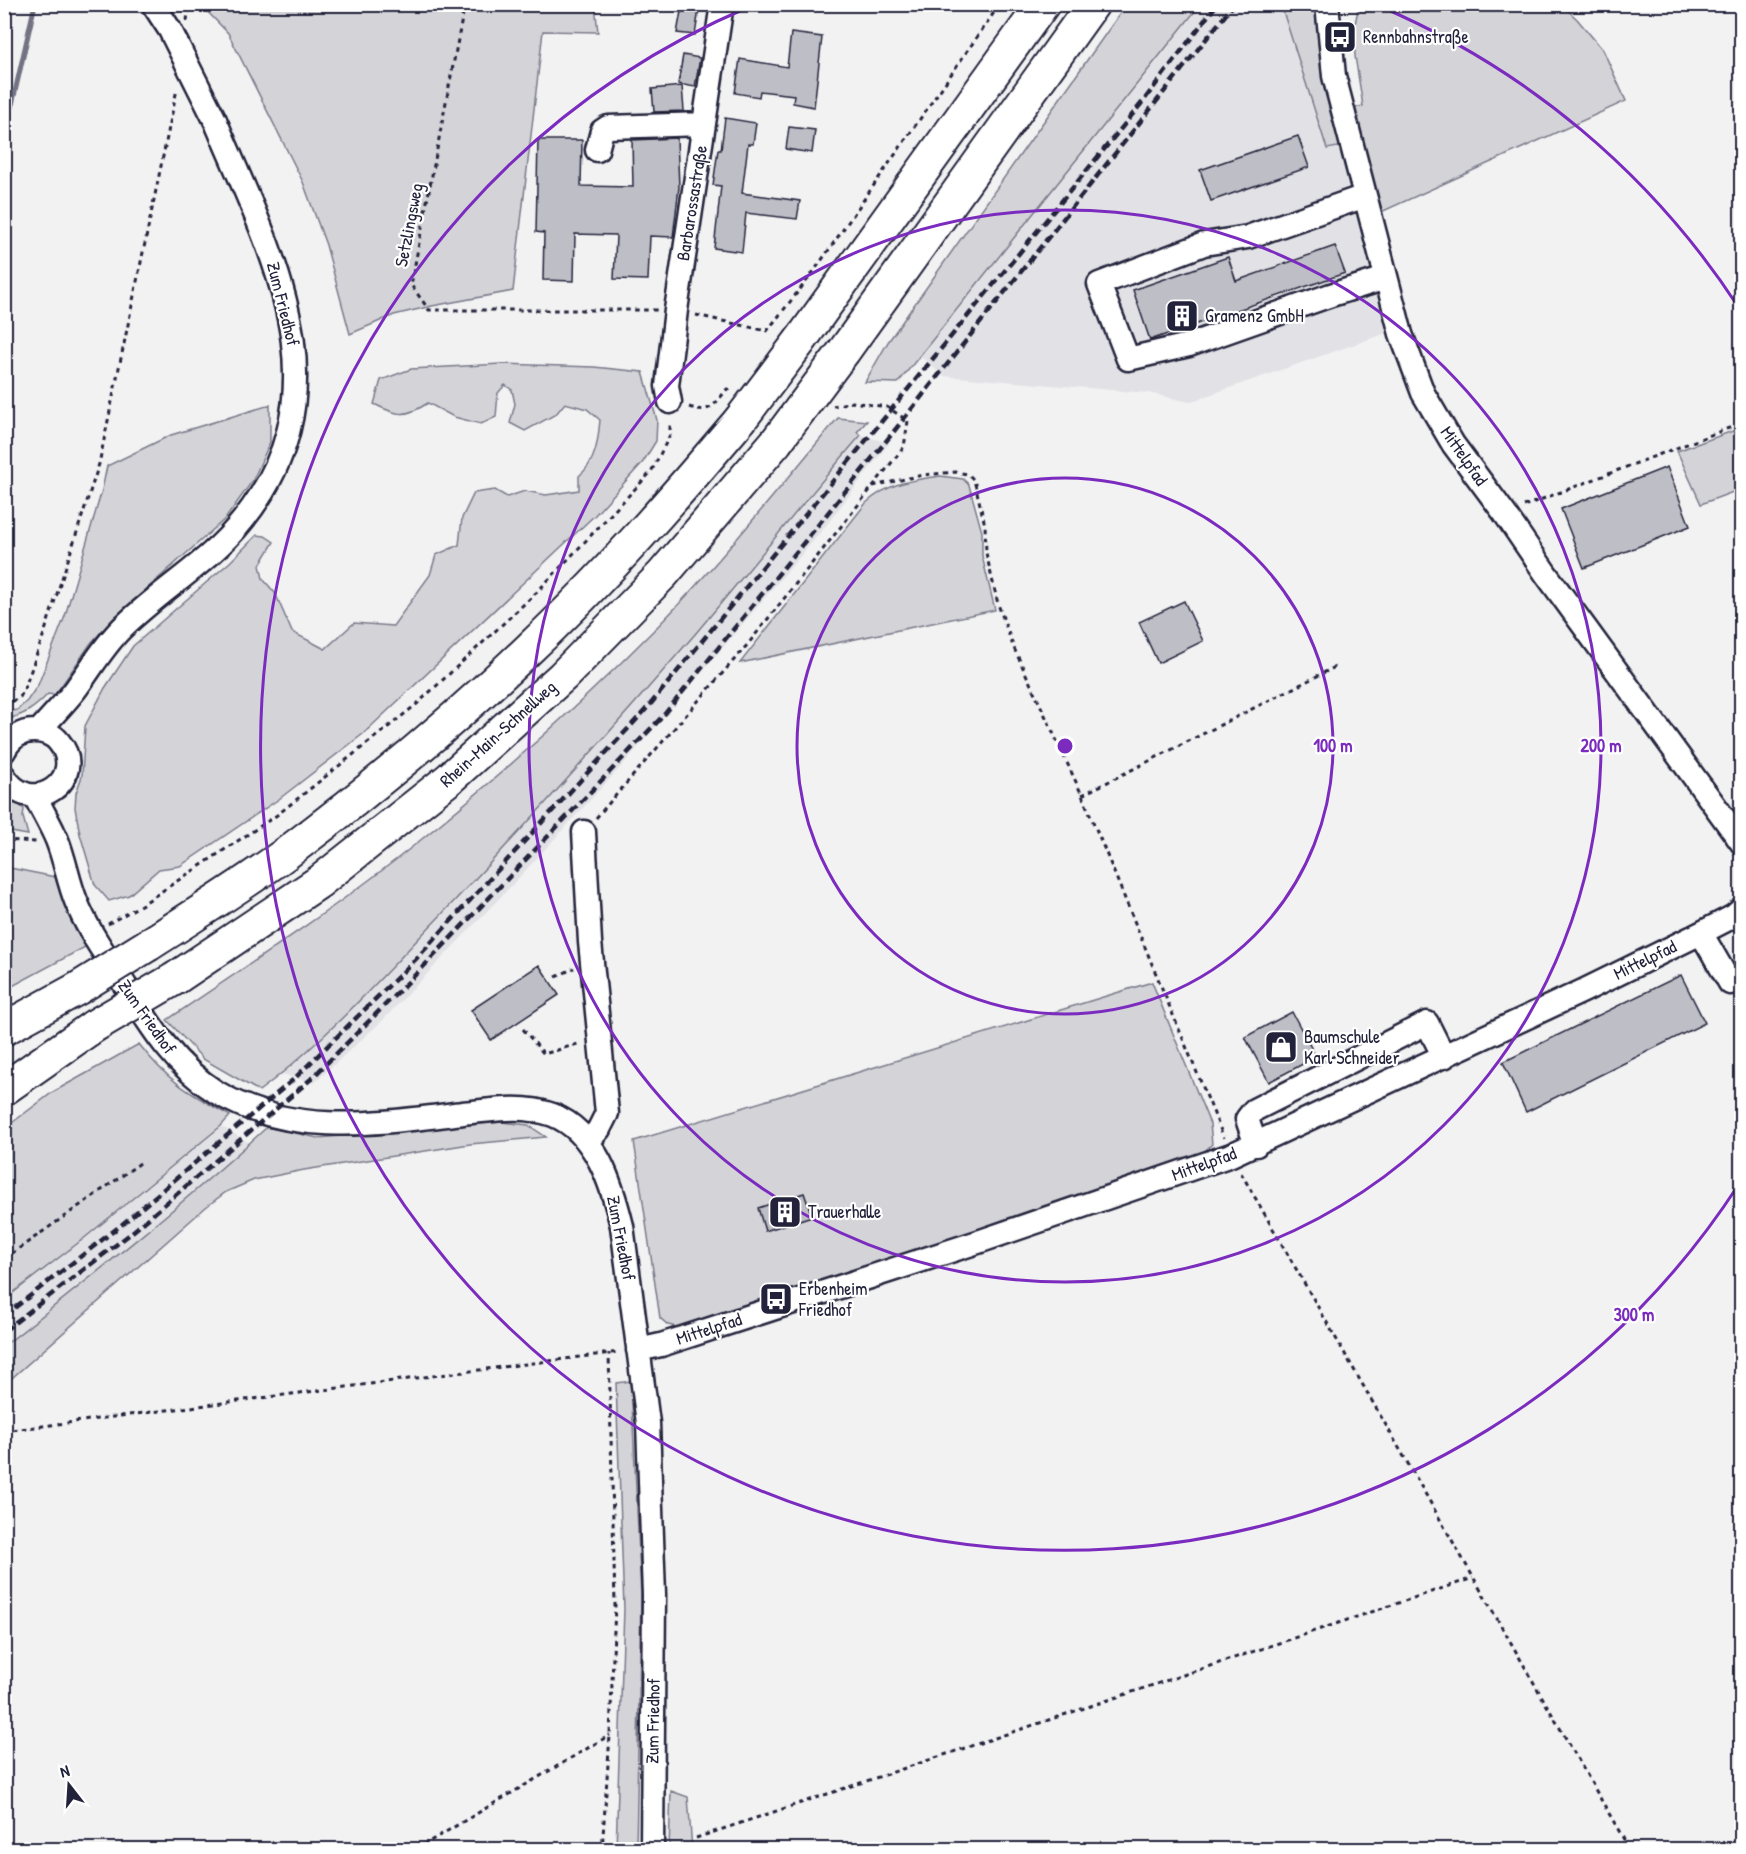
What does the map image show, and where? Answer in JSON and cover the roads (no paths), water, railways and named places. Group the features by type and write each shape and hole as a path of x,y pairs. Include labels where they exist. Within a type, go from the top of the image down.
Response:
{"highway":[{"path":"4,1029 77,989 148,945 280,857 416,751 532,647 630,547 740,420 800,341 1043,4"},
{"name":"Rhein-Main-Schnellweg","path":"94,1026 177,978 319,882 449,779 563,676 654,582 776,442 1093,4"},
{"path":"4,1074 94,1026"},
{"path":"4,1089 94,1026"}],"street":[{"name":"Zum Friedhof","path":"153,4 170,30 215,120 271,255 291,321 296,369 292,413 278,462 263,491 242,521 206,557 151,601 119,631 74,691 49,736 66,755 67,763 63,778 44,793 76,900 83,916 157,1037 198,1079 231,1100 275,1117 308,1123 327,1124 425,1118 498,1109 525,1109 552,1115 569,1125 588,1143 603,1167 615,1196 622,1226 648,1423 653,1560 652,1850"},
{"name":"Barbarossastraße","path":"668,394 676,310 722,4"},
{"name":"Mittelpfad","path":"1327,4 1334,76 1401,334 1423,393 1453,444 1742,843"},
{"path":"597,150 602,131 608,128 704,124"},
{"path":"1365,196 1248,237 1204,244 1099,284 1128,359 1189,345 1320,298 1386,278"},
{"path":"5,748 21,734 49,736"},
{"path":"4,776 13,788 20,792 44,793"},
{"path":"584,832 591,942 607,1113 599,1129 588,1143"},
{"name":"Mittelpfad","path":"638,1350 661,1345 978,1242 1231,1155 1444,1057 1701,933 1734,916 1742,909"},
{"path":"1701,933 1730,984"},
{"path":"1256,1144 1247,1119 1254,1110 1427,1023 1444,1057"}],"waterway":[{"path":"4,140 35,4"}],"railway":[{"path":"4,1316 120,1226 294,1079 416,959 649,706 1141,104 1217,4"},
{"path":"4,1331 130,1234 311,1079 424,966 663,716 887,440 1234,4"}],"place":[{"name":"Rennbahnstraße","path":"1340,37"},
{"name":"Gramenz GmbH","path":"1182,316"},
{"name":"Baumschule Karl Schneider","path":"1281,1047"},
{"name":"Trauerhalle","path":"785,1212"},
{"name":"Erbenheim Friedhof","path":"776,1299"}]}
